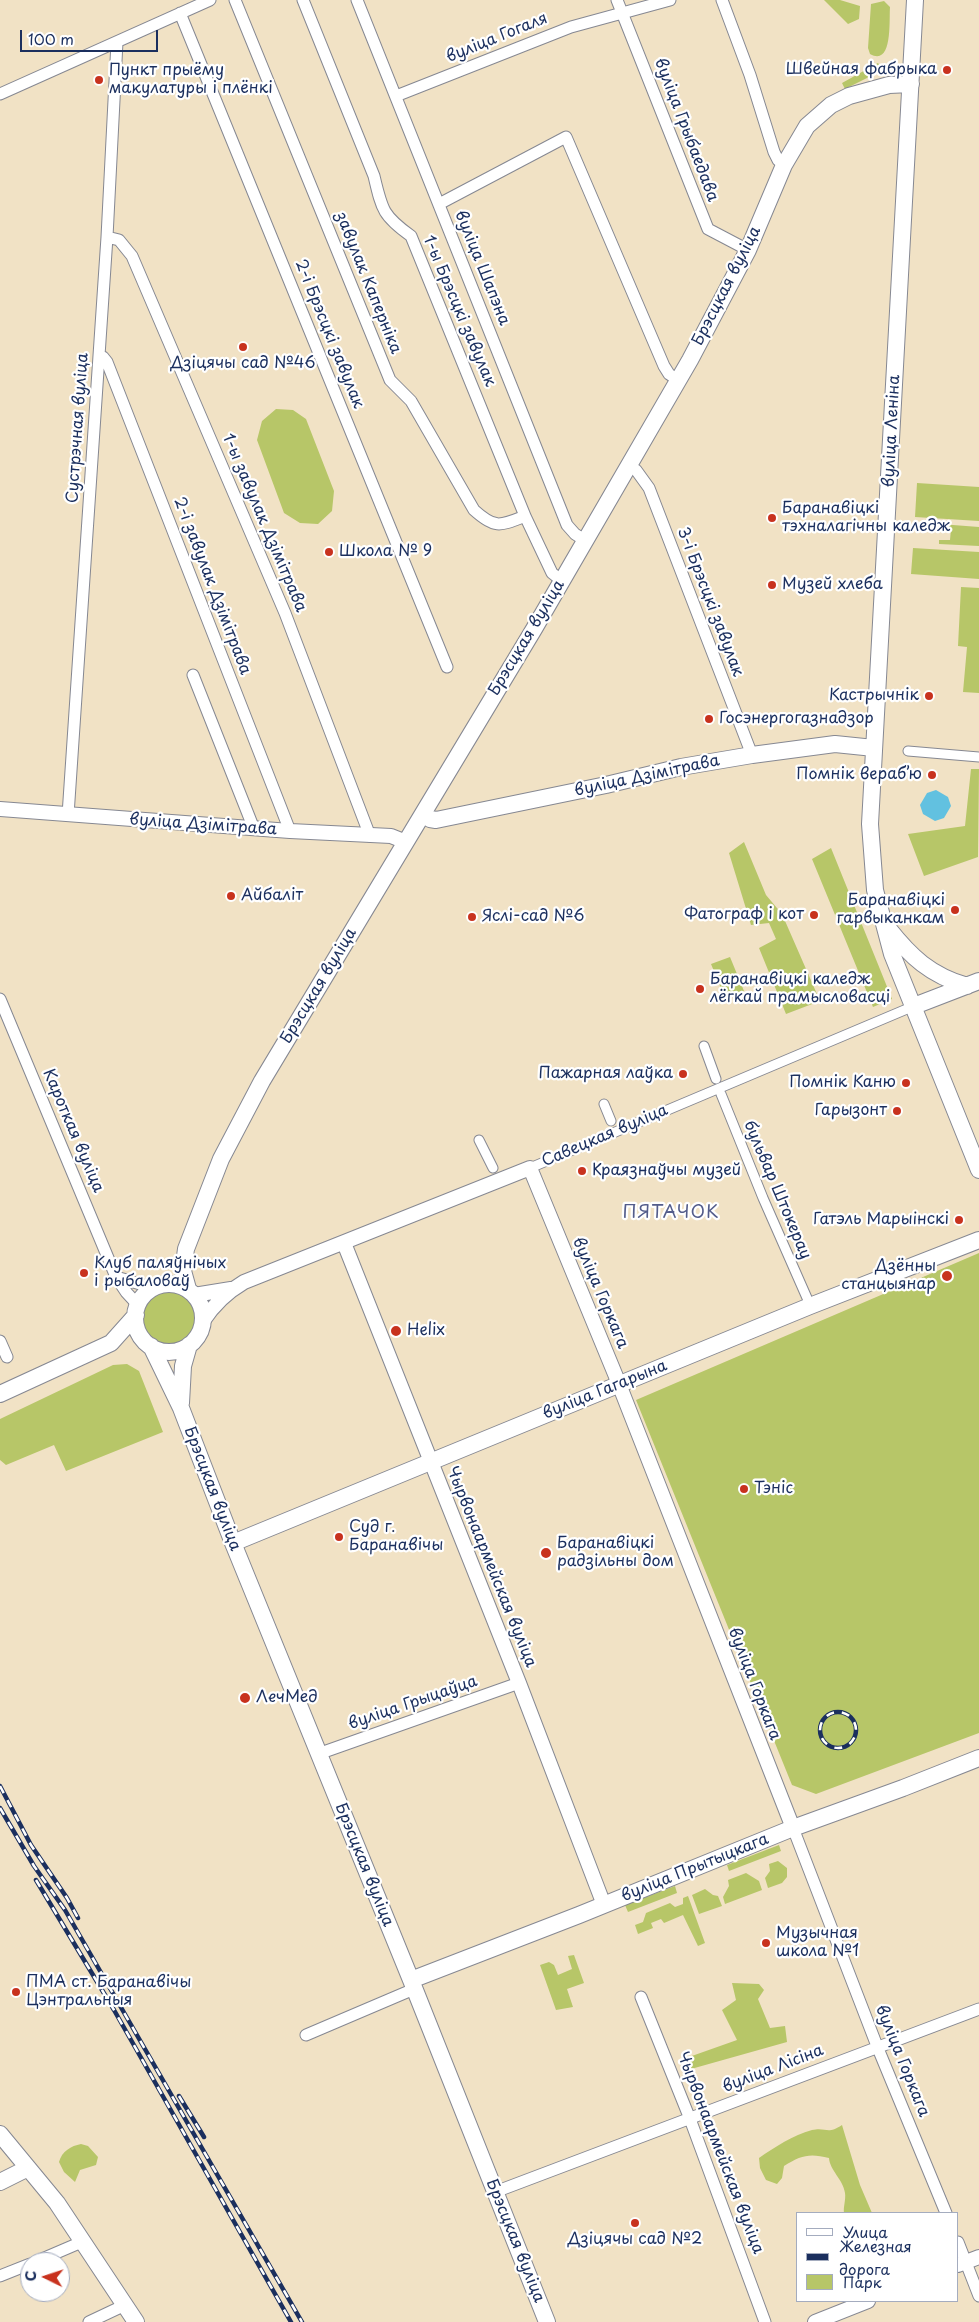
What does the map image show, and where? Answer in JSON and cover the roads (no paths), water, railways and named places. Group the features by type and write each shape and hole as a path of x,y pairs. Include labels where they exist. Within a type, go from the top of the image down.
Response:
{"main road":[{"name":"вуліца Леніна","path":"916,0 874,748 870,824 871,850 875,890 892,954 979,1170"},
{"name":"Брэсцкая вуліца","path":"191,1292 183,1265 186,1248 221,1159 262,1081 562,581 678,380 748,250 784,165 806,126 831,105 868,90 889,85 911,84"},
{"name":"вуліца Дзімітрава","path":"423,814 430,819 436,820 606,785 681,767 752,755 835,744 874,748"},
{"path":"882,920 923,966 946,980 973,984"},
{"name":"Савецкая вуліца","path":"914,1006 973,984"},
{"name":"вуліца Гагарына","path":"233,1543 619,1384 979,1240"},
{"name":"Брэсцкая вуліца","path":"158,1286 186,1248"},
{"path":"0,1394 111,1343 137,1310 144,1295 158,1286 180,1286 191,1292 201,1307 203,1321 196,1338 189,1345 170,1352 149,1345 111,1343"},
{"path":"137,1310 138,1331 149,1345"},
{"name":"Брэсцкая вуліца","path":"149,1345 181,1408 233,1543 547,2322"},
{"name":"Брэсцкая вуліца","path":"181,1408 183,1366 189,1345"},
{"name":"вуліца Прытыцкага","path":"412,1985 792,1828 979,1758"},
{"path":"0,2134 57,2203 136,2322"},
{"path":"0,2182 28,2168"}],"street":[{"path":"0,94 210,0"},
{"name":"завулак Каперніка","path":"235,0 390,380 411,401 474,510 488,522 503,525 525,516"},
{"name":"1-ы Брэсцкі завулак","path":"303,0 374,176 381,206 391,222 411,236 525,516 552,573 562,581"},
{"name":"вуліца Шапэна","path":"357,0 567,525 586,540"},
{"name":"вуліца Грыбаедава","path":"618,0 708,229 748,250"},
{"name":"вуліца Гогаля","path":"396,96 571,27 670,0"},
{"path":"722,0 750,75 774,152 778,160 784,165"},
{"name":"2-і Брэсцкі завулак","path":"180,12 447,667"},
{"name":"Сустрэчная вуліца","path":"68,816 107,237 117,42"},
{"path":"439,204 566,137 664,366 678,380"},
{"name":"1-ы завулак Дзімітрава","path":"107,237 119,240 132,256 285,613 370,836"},
{"name":"2-і завулак Дзімітрава","path":"99,356 103,356 107,362 290,831"},
{"name":"3-і Брэсцкі завулак","path":"628,467 636,470 649,488 752,755"},
{"path":"193,675 254,829"},
{"path":"908,751 979,757"},
{"name":"вуліца Дзімітрава","path":"0,809 68,816 254,829 391,836 406,842"},
{"name":"Кароткая вуліца","path":"0,999 116,1276 137,1310"},
{"name":"Савецкая вуліца","path":"191,1292 230,1289 530,1168 914,1006"},
{"path":"704,1046 716,1079"},
{"name":"бульвар Штокерау","path":"721,1094 763,1198 807,1298"},
{"path":"604,1104 610,1121"},
{"path":"479,1140 493,1168"},
{"name":"вуліца Горкага","path":"530,1168 619,1384 877,2046 946,2212"},
{"name":"Чырвонаармейская вуліца","path":"344,1243 604,1905"},
{"path":"116,1276 158,1286"},
{"name":"Савецкая вуліца","path":"203,1321 211,1309 230,1289"},
{"path":"0,1341 7,1357"},
{"name":"вуліца Грыцаўца","path":"318,1754 518,1683"},
{"name":"вуліца Прытыцкага","path":"306,2035 412,1985"},
{"name":"Чырвонаармейская вуліца","path":"641,1997 690,2119 765,2322"},
{"name":"вуліца Лісіна","path":"496,2192 877,2046 979,2009"},
{"path":"58,2252 84,2241"},
{"path":"959,2244 968,2261 979,2296"},
{"path":"0,2276 20,2268"},
{"path":"815,2322 865,2302"},
{"path":"90,2322 125,2305"}],"water":[{"path":"936,790 948,797 951,806 944,818 935,821 923,814 920,805 927,793"}],"railway":[{"path":"838,1712 851,1717 856,1730 851,1743 838,1748 825,1743 820,1730 825,1717 838,1712"},
{"path":"0,1786 31,1845 67,1898 78,1918"},
{"path":"0,1808 34,1866 65,1910 302,2322"},
{"path":"36,1880 114,2010 291,2322"},
{"path":"179,2096 204,2137"}],"place":[{"name":"Швейная фабрыка","path":"947,70"},
{"name":"Пункт прыёму макулатуры і плёнкі","path":"99,80"},
{"name":"Дзіцячы сад №46","path":"243,347"},
{"name":"Баранавіцкі тэхналагічны каледж","path":"772,518"},
{"name":"Школа № 9","path":"329,552"},
{"name":"Музей хлеба","path":"772,585"},
{"name":"Кастрычнік","path":"929,696"},
{"name":"Госэнергогазнадзор","path":"709,719"},
{"name":"Помнік верабʼю","path":"932,775"},
{"name":"Айбаліт","path":"231,896"},
{"name":"Баранавіцкі гарвыканкам","path":"955,910"},
{"name":"Фатограф і кот","path":"814,915"},
{"name":"Яслі-сад №6","path":"472,917"},
{"name":"Баранавіцкі каледж лёгкай прамысловасці","path":"700,989"},
{"name":"Пажарная лаўка","path":"683,1074"},
{"name":"Помнік Каню","path":"906,1083"},
{"name":"Гарызонт","path":"897,1111"},
{"name":"Краязнаўчы музей","path":"582,1171"},
{"name":"Гатэль Марыінскі","path":"959,1220"},
{"name":"Клуб паляўнічых і рыбаловаў","path":"84,1273"},
{"name":"Дзённы станцыянар","path":"947,1276"},
{"name":"Helix","path":"396,1331"},
{"name":"Тэніс","path":"744,1489"},
{"name":"Суд г. Баранавічы","path":"339,1537"},
{"name":"Баранавіцкі радзільны дом","path":"546,1553"},
{"name":"ЛечМед","path":"245,1698"},
{"name":"Музычная школа №1","path":"766,1943"},
{"name":"ПМА ст. Баранавічы Цэнтральныя","path":"16,1992"},
{"name":"Дзіцячы сад №2","path":"635,2223"}],"district":[{"name":"ПЯТАЧОК","path":"671,1213"}]}
